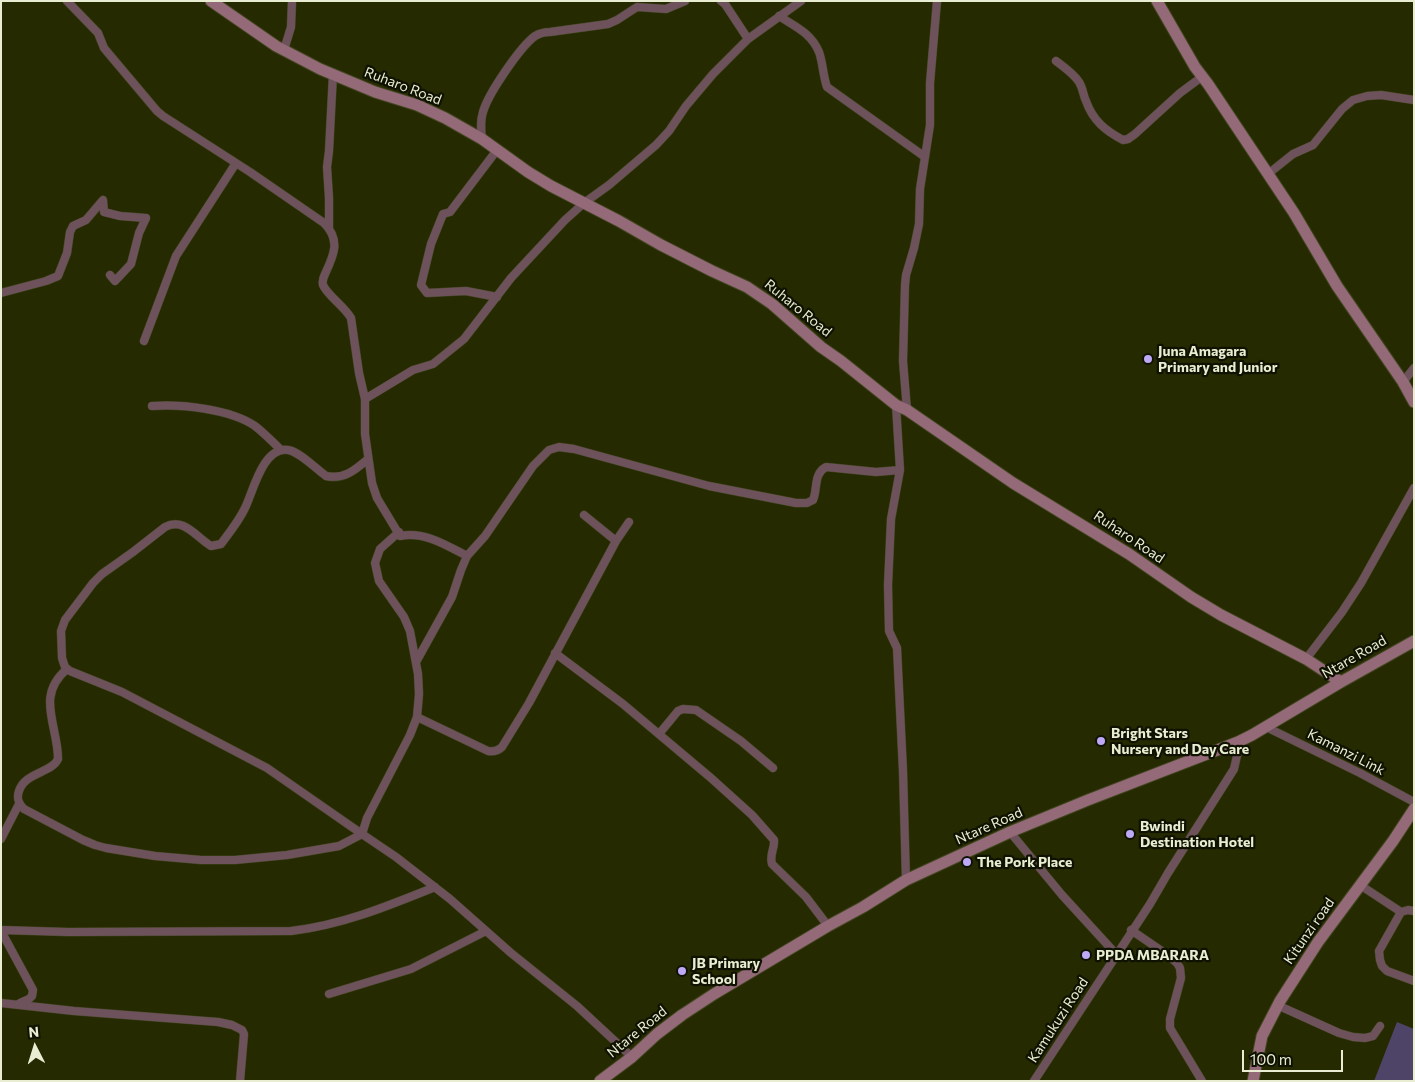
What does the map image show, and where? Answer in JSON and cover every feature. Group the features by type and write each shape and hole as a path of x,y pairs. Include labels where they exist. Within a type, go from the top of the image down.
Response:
{"street":[{"path":"67,1 98,33 104,48 157,111 329,228 335,242 333,257 322,280 326,289 351,318 365,399 365,434 374,492 400,536 407,534 416,535 435,540 467,556"},
{"name":"Ruharo Road","path":"211,1 284,50 320,69 375,92 425,109 482,139 543,181 660,245 753,291 772,304 821,347 896,405 907,410 1013,482 1121,548 1190,597 1306,659 1341,682"},
{"path":"284,50 291,26 292,1"},
{"path":"482,139 482,114 486,102 514,60 535,36 542,33 608,24 637,7 666,9 685,1"},
{"path":"721,1 725,4 748,39"},
{"path":"365,399 414,370 434,364 464,339 511,278 559,227 584,203 609,185 656,145 713,74 748,39 801,1"},
{"path":"907,410 903,361 904,293 906,275 919,224 920,189 930,125 930,72 937,1"},
{"path":"1157,1 1202,76 1309,237 1337,286 1403,382 1414,402"},
{"path":"779,16 805,32 812,41 819,53 827,87 925,157"},
{"path":"1056,61 1079,81 1091,113 1099,124 1110,133 1124,140 1135,134 1202,76"},
{"path":"329,228 327,160 333,74"},
{"path":"1268,174 1293,154 1313,144 1342,109 1353,100 1381,95 1414,100"},
{"path":"497,150 450,212 443,214 432,244 421,285 426,293 466,291 497,297"},
{"path":"144,341 176,256 236,163"},
{"path":"1,293 58,276 67,253 70,232 73,226 86,220 103,200 104,212 120,216 146,218 139,233 131,264 115,281 110,275"},
{"path":"1403,382 1414,368"},
{"path":"152,406 185,405 235,417 256,427 281,450"},
{"path":"896,405 900,470 891,519 888,594 889,631 897,648 898,658 906,880"},
{"path":"416,662 452,597 467,556 485,536 533,466 549,450 559,447 574,450 709,486 796,503 807,503 813,500 816,480 822,469 876,472 900,470"},
{"path":"368,459 349,474 332,477 326,476 294,452 276,451 259,474 245,508 221,544 211,546 187,527 181,524 170,524 98,578 65,620 61,631 63,662 67,669 76,674 145,703 267,768 389,852 577,1006 632,1057"},
{"path":"1306,659 1342,612 1361,583 1414,488"},
{"path":"584,516 616,540"},
{"path":"417,717 488,751 499,750 529,703 616,540 629,522"},
{"path":"67,669 53,687 50,700 50,713 58,755 57,762 31,776 19,789 17,797 19,804 24,809 95,845 155,856 218,861 287,855 339,846 362,834 367,818 410,735 417,717 418,674 410,631 404,617 379,581 375,563 380,548 399,532"},
{"name":"Ntare Road","path":"600,1081 682,1015 906,880 1010,832 1238,742 1414,641"},
{"path":"555,654 623,704 739,802 774,840 775,845 770,859 772,864 806,897 828,926"},
{"path":"659,734 678,711 683,709 696,710 741,741 774,768"},
{"name":"Kamanzi Link","path":"1266,727 1352,768 1414,802"},
{"name":"Kamukuzi Road","path":"1034,1081 1150,904 1234,769 1238,742"},
{"path":"1,839 19,804"},
{"name":"Kitunzi road","path":"1253,1081 1262,1036 1277,1005 1318,942 1393,841 1414,809"},
{"path":"1010,832 1062,895 1116,954"},
{"path":"1360,885 1401,912"},
{"path":"16,1004 29,999 32,996 33,990 1,930 78,932 291,931 353,919 435,888"},
{"path":"1414,911 1401,912 1379,951 1382,966 1387,971 1414,981"},
{"path":"1132,930 1177,963 1181,978 1170,1019 1170,1028 1200,1080"},
{"path":"329,994 411,969 486,931"},
{"path":"1,1003 74,1011 218,1022 232,1025 242,1030 244,1034 240,1081"},
{"path":"1277,1005 1352,1037 1366,1038 1373,1036 1380,1026"}],"shaded area":[{"path":"1397,1022 1414,1029 1414,1081 1374,1081"}],"place":[{"name":"Juna Amagara Primary and Junior","path":"1148,359"},
{"name":"Bright Stars Nursery and Day Care","path":"1101,741"},
{"name":"Bwindi Destination Hotel","path":"1130,834"},
{"name":"The Pork Place","path":"967,862"},
{"name":"PPDA MBARARA","path":"1086,955"},
{"name":"JB Primary School","path":"682,971"}]}
